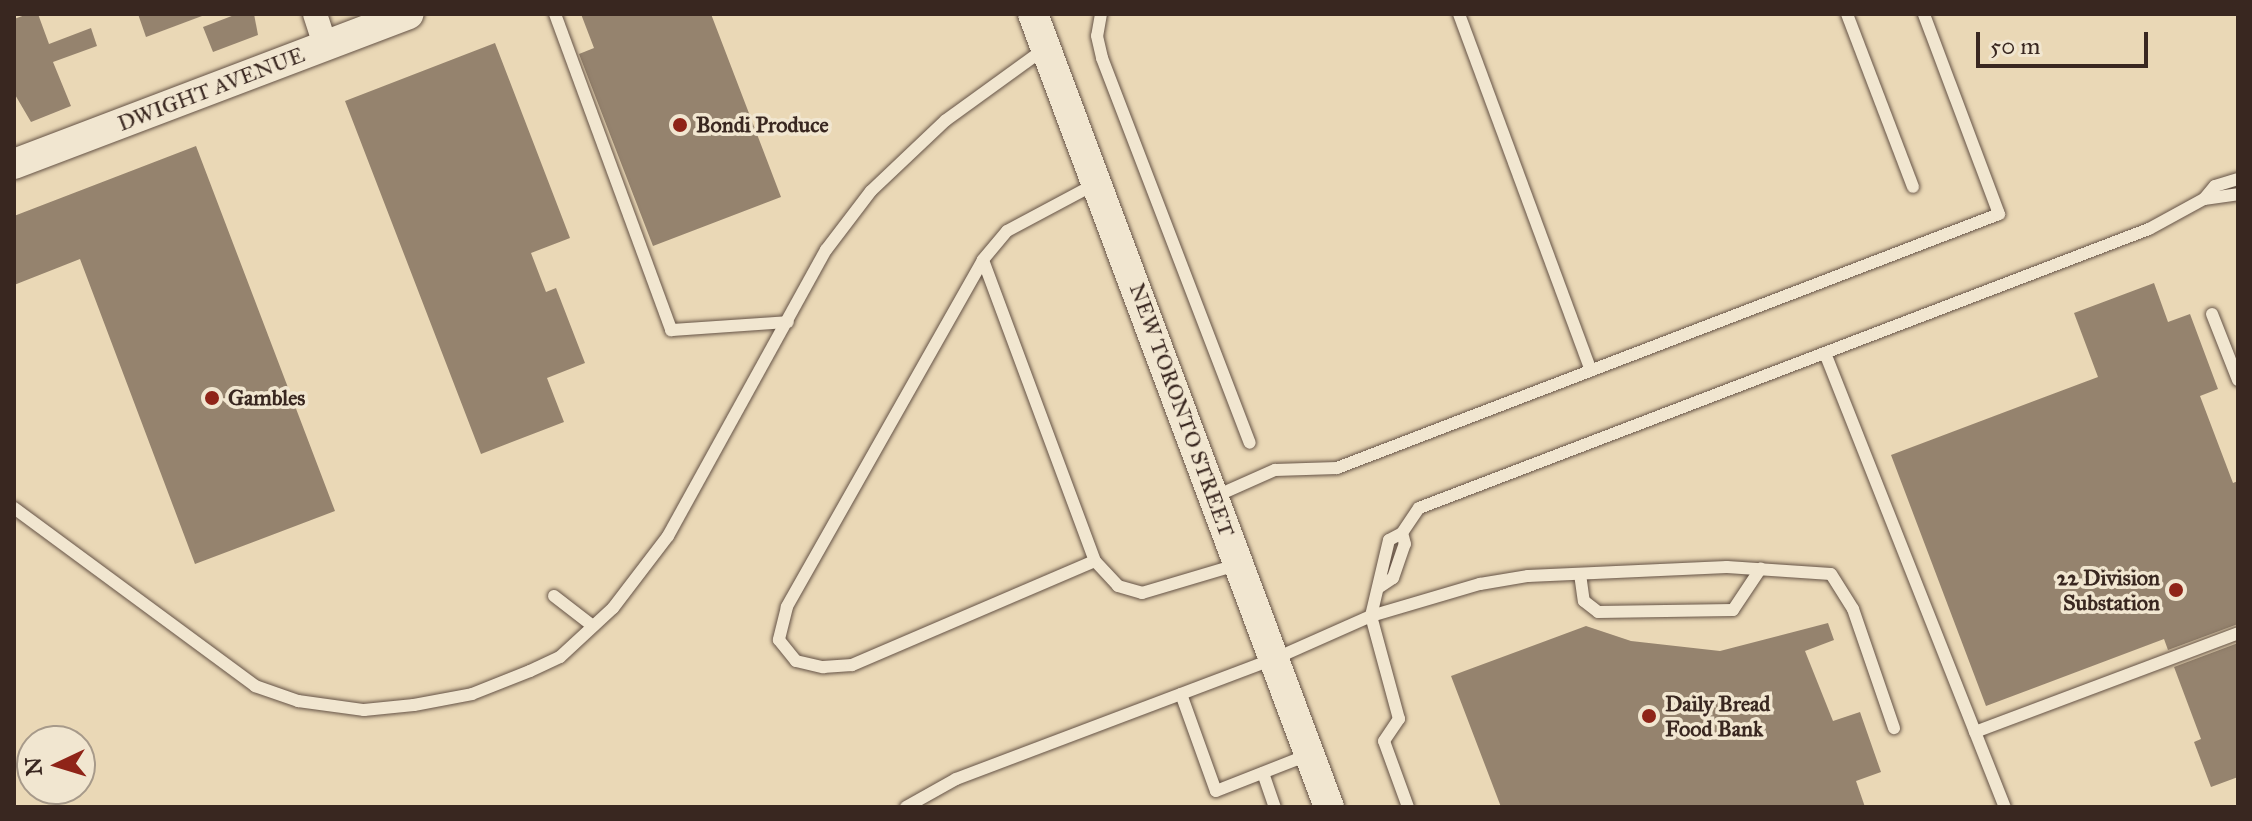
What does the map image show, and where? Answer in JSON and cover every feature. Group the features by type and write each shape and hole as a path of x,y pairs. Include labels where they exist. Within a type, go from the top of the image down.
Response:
{"street":[{"path":"315,14 325,45"},
{"name":"DWIGHT AVENUE","path":"14,164 408,14"},
{"name":"NEW TORONTO STREET","path":"1033,14 1329,807"}],"lane":[{"path":"555,14 671,330 788,322"},
{"path":"1101,14 1097,36 1102,58 1250,443"},
{"path":"1459,14 1591,370"},
{"path":"1847,14 1913,187"},
{"path":"1214,497 1275,470 1337,468 1999,214 1924,14"},
{"path":"14,508 255,686 298,701 364,710 472,694 560,657 593,626 668,536 826,250 871,191 946,120 1047,48"},
{"path":"2204,199 2215,186 2238,179"},
{"path":"1095,561 852,665 823,667 796,661 779,640 787,607 983,260 1007,231 1097,183"},
{"path":"1408,807 1384,741 1399,719 1371,616 1389,540 1402,533 1419,508 2149,229 2204,199 2238,194"},
{"path":"983,260 1095,561 1118,586 1142,593 1239,564"},
{"path":"2212,314 2238,380"},
{"path":"1825,353 2005,807"},
{"path":"1580,574 1584,601 1598,612 1733,610 1761,568"},
{"path":"906,807 956,779 1274,659 1371,616 1480,584 1580,574 1761,568 1831,574 1853,609 1894,728"},
{"path":"554,596 593,626"},
{"path":"1975,732 2238,633"},
{"path":"1181,694 1216,791 1309,755"},
{"path":"1263,773 1275,807"}],"building":[{"path":"38,14 49,44 91,28 97,46 53,62 71,106 31,122 14,93 14,19"},
{"path":"138,14 201,14 202,16 146,37"},
{"path":"237,14 254,14 258,35 213,52 203,27"},
{"name":"Bondi Produce","path":"581,14 711,14 781,197 653,246 579,54 594,48"},
{"path":"495,43 570,238 531,253 546,292 556,288 585,363 547,378 564,422 481,454 345,101"},
{"name":"Gambles","path":"196,146 335,511 195,564 80,259 14,285 14,216"},
{"path":"2154,283 2168,322 2190,314 2218,389 2200,396 2233,483 2238,481 2238,624 2168,650 2164,639 1986,706 1891,455 2098,377 2074,313"},
{"name":"Daily Bread Food Bank","path":"1828,623 1834,640 1805,651 1833,721 1860,712 1881,772 1856,781 1865,807 1501,807 1451,676 1586,626 1631,641 1720,651"},
{"path":"2238,643 2238,777 2211,787 2194,742 2201,739 2174,667"}],"place":[{"name":"Bondi Produce","path":"680,125"},
{"name":"Gambles","path":"212,398"},
{"name":"22 Division Substation","path":"2176,590"},
{"name":"Daily Bread Food Bank","path":"1649,716"}]}
